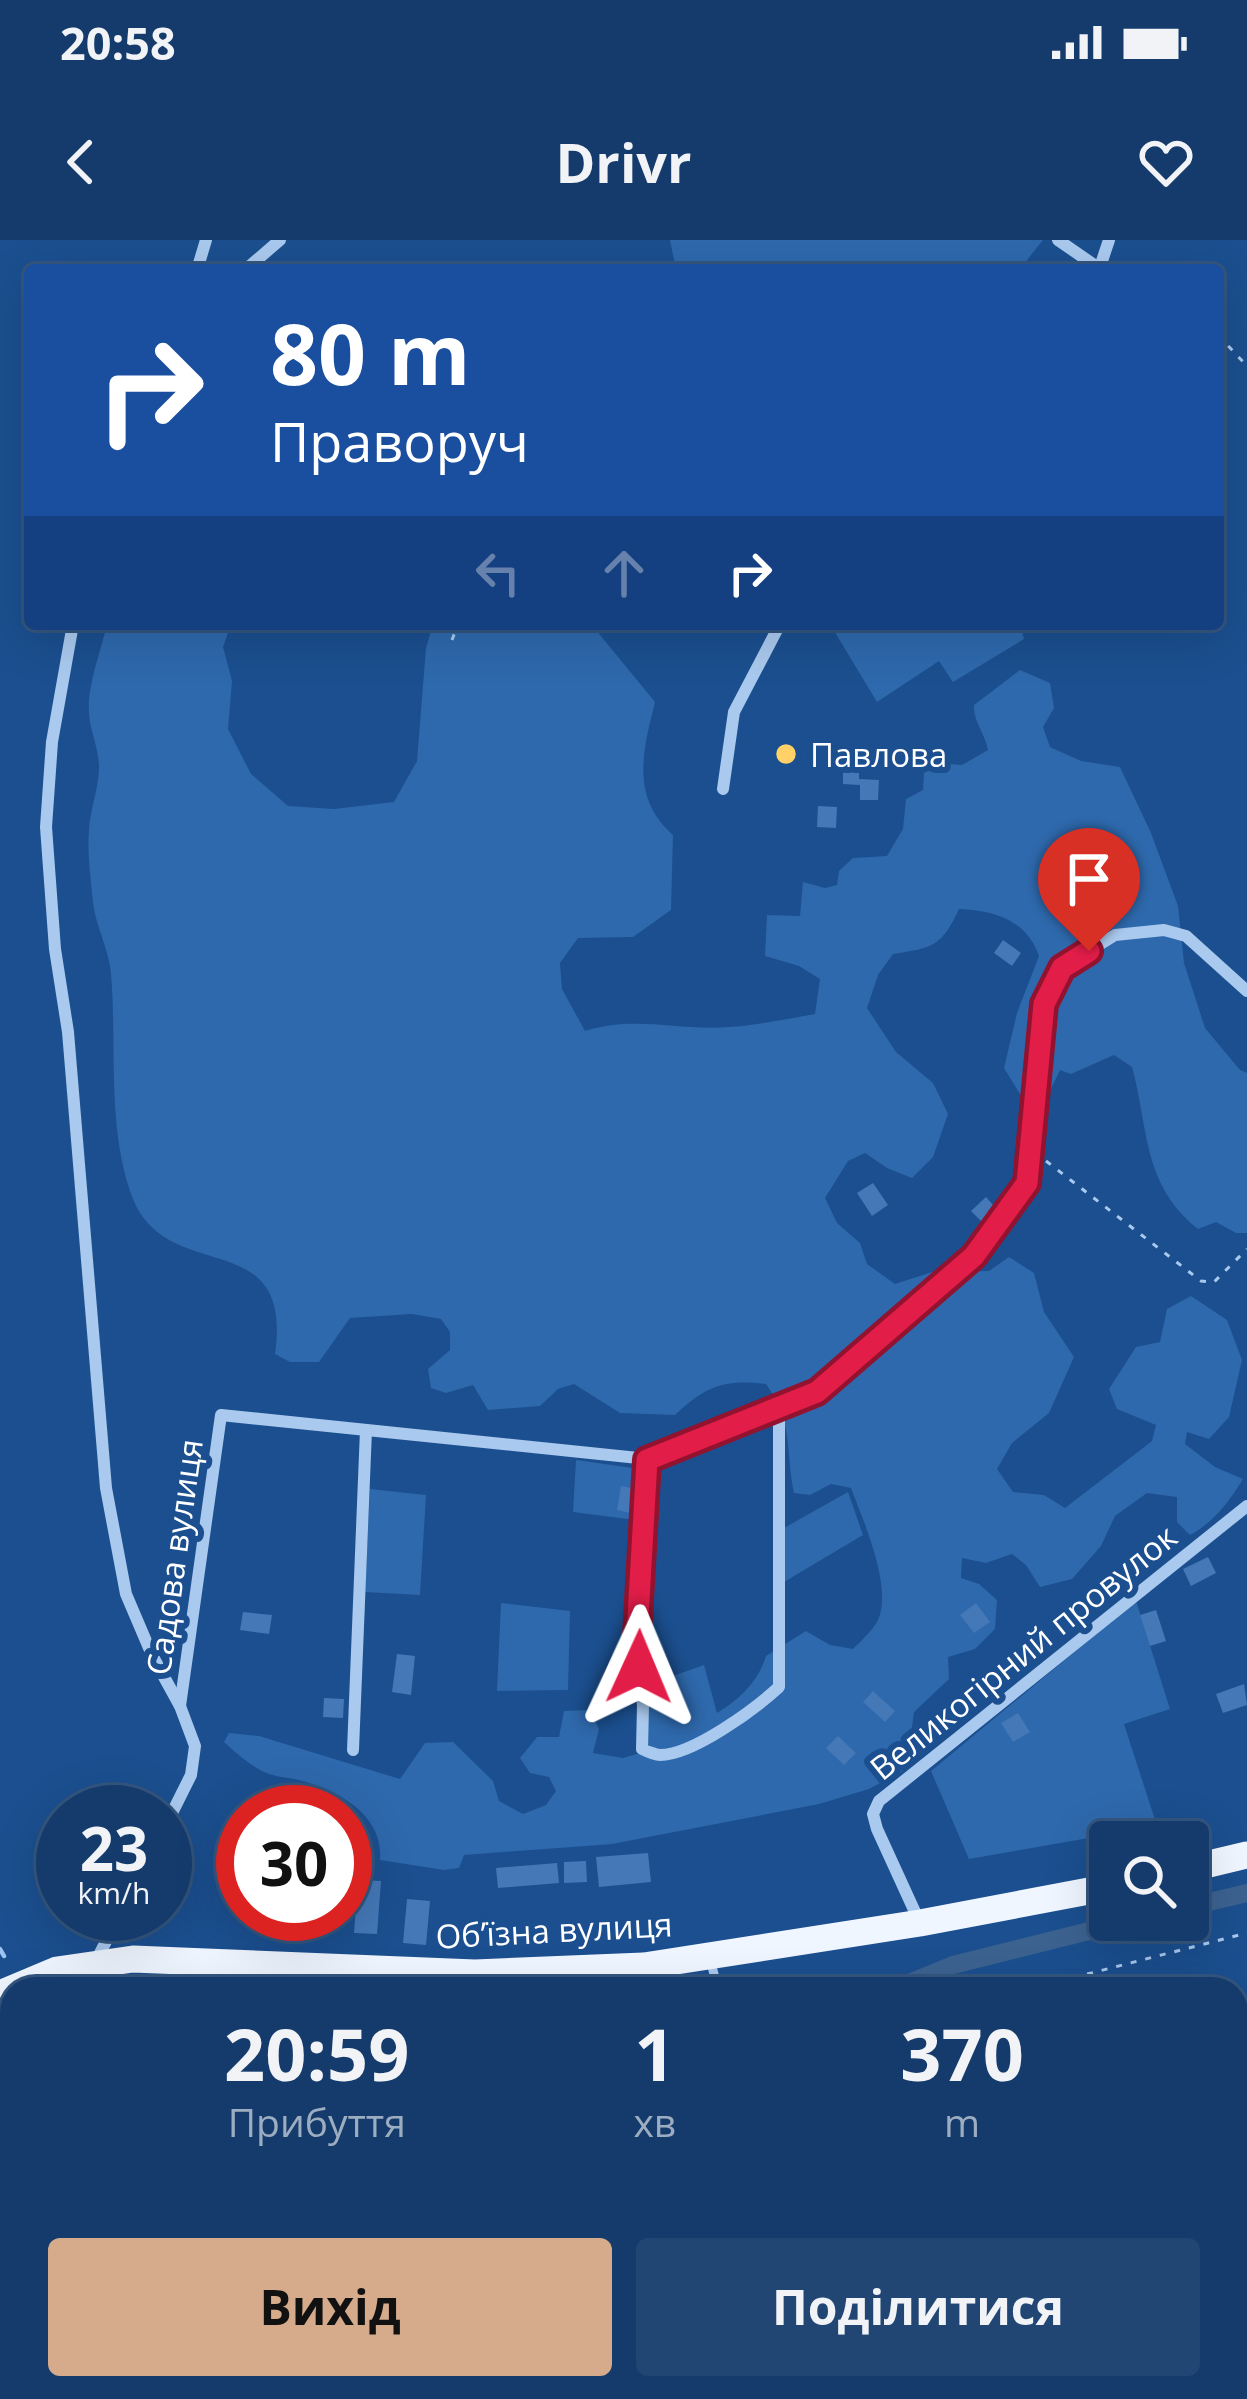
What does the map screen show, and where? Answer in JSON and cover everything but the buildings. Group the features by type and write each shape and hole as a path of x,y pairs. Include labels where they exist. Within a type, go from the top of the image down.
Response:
{"main road":[{"path":"1209,1864 1247,1855"},
{"name":"Обʼїзна вулиця","path":"41,1977 58,1970 133,1959 475,1973 572,1972 710,1958 1089,1891"}],"street":[{"path":"252,264 280,240"},
{"path":"1058,240 1093,264"},
{"path":"72,630 52,742 46,827 106,1488 126,1594 195,1746 186,1785"},
{"path":"723,790 734,712 777,630"},
{"path":"353,1750 366,1430 647,1460 817,1392 974,1256 1027,1183 1044,1004 1062,968 1115,935 1164,930 1186,936 1247,991"},
{"path":"647,1460 637,1635 643,1706 640,1740 642,1749 658,1756 692,1746 779,1687 779,1407"},
{"name":"Садова вулиця","path":"180,1706 220,1414 366,1430"},
{"name":"Великогірний провулок","path":"920,1923 877,1829 873,1814 879,1801 1247,1506"},
{"path":"96,1963 107,1941"}],"lane":[{"path":"710,1958 715,1977"}],"path":[{"path":"1224,341 1247,366"},
{"path":"452,640 456,630"},
{"path":"1030,1148 1201,1281 1214,1282 1247,1249"},
{"path":"1076,1977 1247,1933"}],"shaded area":[{"path":"670,240 1043,240 1024,264 675,264"},
{"path":"105,630 229,630 223,647 232,681 228,729 251,774 288,806 334,809 394,802 417,761 431,630 596,630 655,702 643,773 650,805 673,835 671,910 633,937 578,938 560,963 562,989 585,1031 622,1024 729,1027 815,1014 820,979 799,966 765,956 767,915 800,916 803,882 825,888 837,885 839,871 853,858 887,856 903,829 906,799 923,790 924,773 939,763 962,765 988,750 974,705 1020,670 1050,683 1054,708 1043,727 1050,747 1081,761 1120,767 1178,906 1184,963 1205,1028 1247,1073 1247,1233 1236,1233 1216,1222 1198,1229 1180,1212 1166,1193 1150,1154 1132,1067 1114,1055 1071,1074 1060,1070 1048,1095 1020,1094 1004,1068 1017,1013 1039,956 1018,926 973,910 959,909 935,943 893,954 878,975 867,1008 896,1052 933,1083 948,1114 933,1157 912,1178 865,1153 848,1161 825,1198 837,1223 860,1243 867,1264 895,1284 932,1272 989,1271 1009,1257 1034,1273 1044,1312 1074,1357 1049,1413 1012,1443 997,1469 1013,1492 1044,1495 1065,1508 1152,1441 1156,1425 1117,1409 1109,1389 1136,1347 1160,1342 1167,1309 1191,1296 1227,1320 1242,1360 1229,1417 1209,1439 1187,1432 1185,1444 1215,1467 1243,1479 1226,1504 1190,1535 1177,1522 1177,1497 1147,1493 1115,1516 1101,1546 1072,1579 1040,1587 1012,1554 986,1563 962,1558 961,1578 979,1584 997,1600 995,1629 975,1649 948,1657 949,1679 914,1712 911,1735 925,1749 903,1771 869,1789 819,1804 612,1844 464,1855 459,1868 380,1860 372,1826 372,1785 314,1785 266,1773 224,1742 229,1733 259,1736 400,1779 425,1743 453,1742 493,1781 499,1801 523,1814 546,1805 556,1791 549,1777 530,1773 520,1758 537,1737 559,1737 564,1711 590,1710 599,1729 593,1753 623,1758 654,1749 646,1743 650,1684 704,1665 717,1713 747,1689 766,1656 806,1631 830,1645 853,1649 878,1620 882,1606 875,1554 851,1488 831,1484 810,1495 794,1493 785,1424 766,1384 716,1387 675,1415 620,1413 574,1384 558,1389 540,1406 488,1410 473,1385 446,1393 431,1388 428,1369 450,1350 450,1332 441,1319 412,1314 350,1318 319,1362 290,1362 275,1354 276,1312 265,1286 246,1269 169,1240 146,1221 130,1191 118,1138 111,974 95,912 89,857 99,767 89,703"},
{"path":"834,630 1022,630 1024,639 953,682 939,661 877,702"},
{"path":"576,1460 640,1469 635,1520 573,1512"},
{"path":"370,1489 426,1495 420,1595 365,1592"},
{"path":"848,1492 863,1535 784,1582 784,1528"},
{"path":"1136,1601 1170,1709 1124,1724 1155,1821 1089,1821 1089,1838 969,1859 931,1771"},
{"path":"501,1603 570,1611 568,1690 497,1691"}],"waterway":[{"path":"1209,1902 1247,1893"},
{"path":"924,1977 953,1965 1089,1931"},
{"path":"0,1949 4,1956"}],"place":[{"name":"Павлова","path":"786,754"}],"route":[{"path":"639,1667 647,1460 817,1392 974,1256 1027,1183 1044,1004 1062,968 1089,951"}]}
